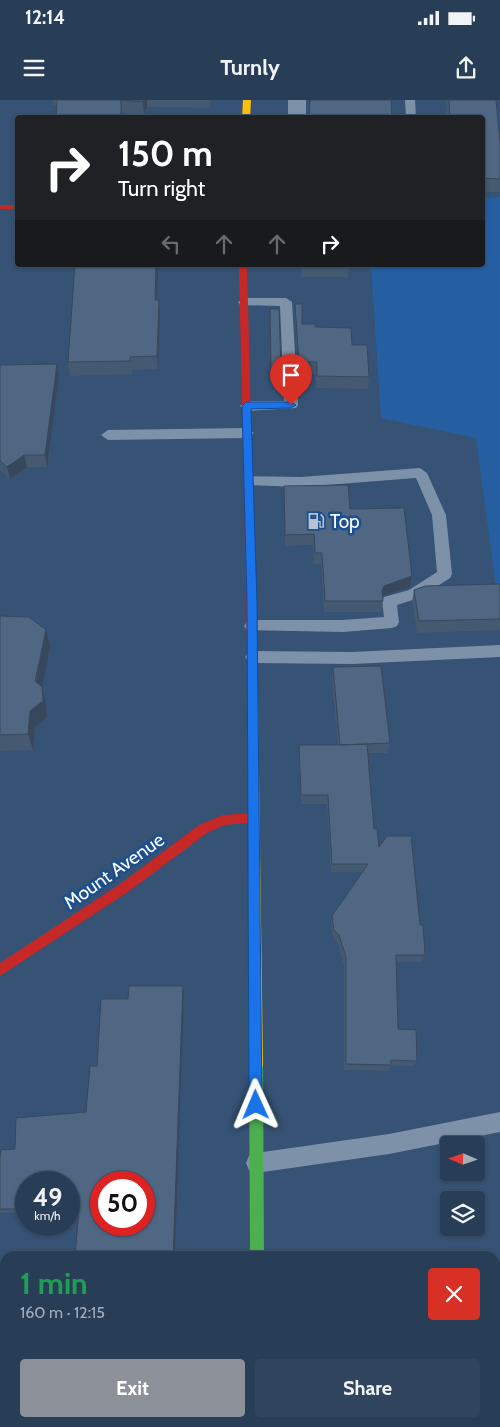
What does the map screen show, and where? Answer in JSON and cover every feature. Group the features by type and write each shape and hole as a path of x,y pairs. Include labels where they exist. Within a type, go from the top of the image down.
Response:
{"main road":[{"path":"246,115 247,100"},
{"path":"0,207 15,207"},
{"path":"243,267 246,406 250,480 253,657 256,1251"},
{"name":"Mount Avenue","path":"0,970 124,888 203,829 223,820 253,818"}],"street":[{"path":"297,100 297,115"}],"lane":[{"path":"410,100 411,115"},
{"path":"244,302 286,302 291,405 246,406"},
{"path":"108,434 247,434"},
{"path":"250,480 300,482 420,474 439,515 445,574 414,594 389,601 392,622 343,626 252,626"},
{"path":"253,657 352,658 500,651"},
{"path":"256,1163 389,1144 500,1122"}],"shaded area":[{"path":"500,197 500,618 476,438 381,418 371,267 485,267 485,199"}],"building":[{"path":"57,100 121,100 121,115 56,115"},
{"path":"121,100 144,100 143,102"},
{"path":"310,100 391,100 392,115 309,115"},
{"path":"449,100 496,100 500,142 500,179 485,178 485,115 450,115"},
{"path":"75,267 156,267 155,300 159,300 157,356 130,357 130,361 68,362"},
{"path":"295,304 302,304 302,324 315,324 315,327 351,328 352,345 367,345 369,377 317,376 317,362 299,362"},
{"path":"270,309 279,309 281,367 271,367"},
{"path":"57,364 45,455 24,455 7,467 0,461 0,365"},
{"path":"348,485 350,509 404,508 412,576 384,586 382,591 383,601 325,601 322,553 315,553 314,534 285,535 284,486"},
{"path":"500,584 500,619 419,621 414,590 425,586"},
{"path":"0,616 29,617 46,630 35,681 42,687 43,701 30,711 28,734 0,735"},
{"path":"381,666 390,743 340,745 333,667"},
{"path":"367,744 374,829 377,829 379,847 387,836 411,836 420,925 423,925 425,955 396,955 398,1029 416,1030 417,1061 391,1060 391,1065 346,1064 346,957 339,935 334,930 332,916 368,864 332,864 328,795 301,795 299,745"},
{"path":"129,986 183,986 173,1251 75,1251 77,1236 80,1236 80,1171 15,1171 15,1209 0,1209 1,1150 15,1149 16,1118 86,1112 90,1066 97,1066 101,999 128,999"}],"traffic: fast":[{"path":"256,1065 257,1251"}],"traffic: slow":[{"path":"246,115 247,100"},
{"path":"253,697 256,1065"}],"traffic: jam":[{"path":"0,207 15,207"},
{"path":"243,267 253,697"},
{"path":"0,970 124,888 203,829 223,820 253,818"}],"place":[{"name":"Top","path":"316,521"}],"route":[{"path":"256,1105 252,603 250,480 246,406 291,405"}]}
